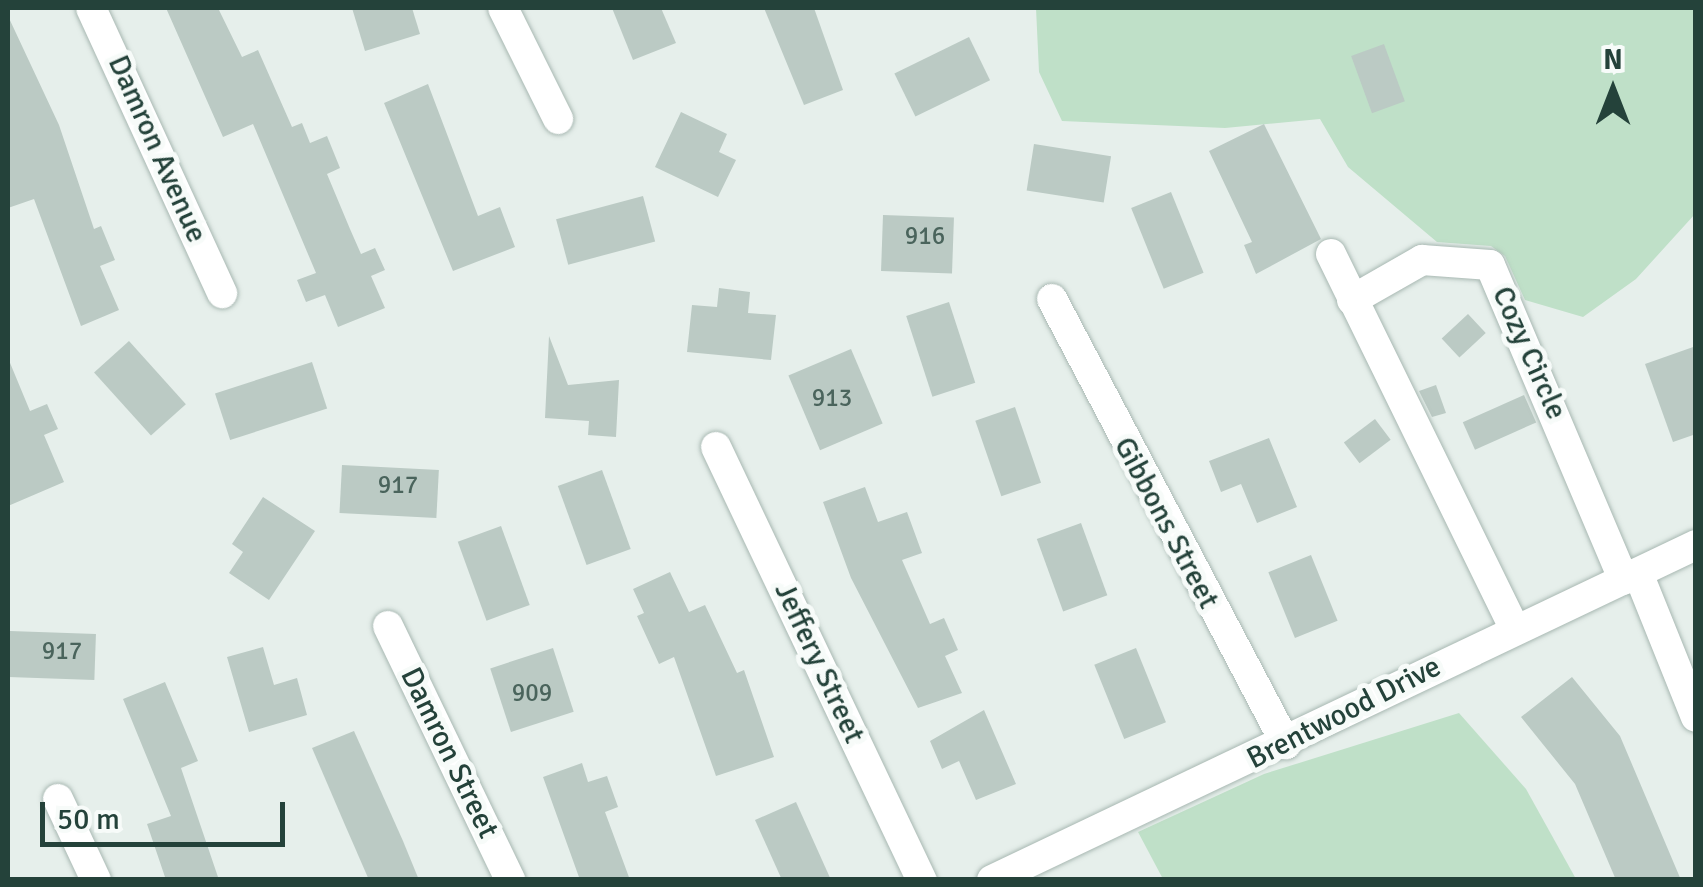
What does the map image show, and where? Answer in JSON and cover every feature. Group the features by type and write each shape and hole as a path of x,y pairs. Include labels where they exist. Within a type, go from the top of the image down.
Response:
{"street":[{"name":"Damron Avenue","path":"90,8 222,293"},
{"path":"503,8 558,119"},
{"path":"1331,254 1514,627"},
{"name":"Cozy Circle","path":"1352,300 1422,260 1490,265 1631,576"},
{"name":"Gibbons Street","path":"1052,298 1286,744"},
{"name":"Jeffery Street","path":"716,447 922,880"},
{"name":"Brentwood Drive","path":"992,880 1286,744 1514,627 1696,545"},
{"path":"1631,576 1696,717"},
{"name":"Damron Street","path":"388,626 510,880"},
{"path":"58,800 96,880"}],"green space":[{"path":"1036,8 1695,8 1695,214 1636,279 1583,317 1525,300 1505,256 1491,246 1437,242 1348,167 1320,119 1225,128 1062,121 1039,72"},
{"path":"1459,713 1526,789 1576,879 1163,879 1138,832 1264,774"}],"building":[{"path":"166,8 218,8 242,57 258,50 292,127 302,123 310,143 327,136 340,168 327,174 350,229 361,254 375,248 385,270 371,276 385,308 338,327 325,295 306,302 297,280 316,273 253,124 223,137"},
{"path":"352,8 412,8 420,34 365,51"},
{"path":"612,8 661,8 676,43 633,60"},
{"path":"764,8 814,8 843,90 804,105"},
{"path":"8,16 59,125 94,229 101,226 115,260 100,266 119,310 81,326 34,199 8,208"},
{"path":"969,37 990,80 915,117 894,73"},
{"path":"1384,44 1405,101 1372,113 1351,56"},
{"path":"428,84 478,216 500,207 515,247 453,271 384,103"},
{"path":"681,112 727,134 719,152 736,160 718,197 655,167"},
{"path":"1264,124 1321,239 1256,274 1244,245 1252,242 1209,151"},
{"path":"1034,144 1111,156 1104,203 1027,190"},
{"path":"1171,192 1204,273 1164,289 1131,208"},
{"path":"643,196 655,241 568,265 556,219"},
{"path":"883,215 954,217 952,273 881,271"},
{"path":"719,288 750,292 748,313 776,315 771,360 687,352 692,305 717,307"},
{"path":"949,302 975,383 932,397 906,316"},
{"path":"1468,314 1486,333 1459,358 1442,339"},
{"path":"549,336 568,385 619,380 616,437 588,435 589,421 545,418"},
{"path":"129,341 186,404 151,436 94,372"},
{"path":"1696,346 1696,434 1673,442 1645,364"},
{"path":"851,349 883,424 820,450 788,376"},
{"path":"8,358 30,411 47,404 58,429 44,435 64,482 8,506"},
{"path":"312,362 327,409 230,440 215,394"},
{"path":"1436,385 1446,413 1432,417 1419,391"},
{"path":"1524,395 1536,422 1475,450 1463,422"},
{"path":"1015,407 1041,483 1001,496 975,421"},
{"path":"1375,419 1391,440 1360,463 1344,442"},
{"path":"1269,438 1297,507 1257,523 1241,484 1221,492 1209,461"},
{"path":"342,465 439,470 436,518 339,513"},
{"path":"602,470 631,549 587,565 558,486"},
{"path":"865,487 878,522 907,512 922,553 902,560 930,624 944,618 958,650 945,656 962,693 918,708 851,578 823,502"},
{"path":"263,497 315,531 269,600 229,573 243,552 232,544"},
{"path":"1081,523 1107,595 1063,611 1037,539"},
{"path":"501,526 530,605 487,621 458,542"},
{"path":"1311,555 1338,621 1295,638 1268,572"},
{"path":"670,572 689,612 705,605 737,673 744,670 774,757 716,776 674,657 659,664 637,616 644,613 633,589"},
{"path":"10,631 96,634 94,680 8,677"},
{"path":"263,647 274,685 297,678 307,715 249,732 227,657"},
{"path":"553,648 574,712 511,732 490,668"},
{"path":"1136,648 1166,722 1124,739 1094,665"},
{"path":"1572,677 1620,736 1681,880 1616,880 1575,784 1521,717"},
{"path":"165,682 198,761 181,768 219,880 166,880 147,824 171,816 123,699"},
{"path":"984,710 1016,784 976,800 959,761 942,769 930,741"},
{"path":"354,731 419,880 369,880 345,825 312,748"},
{"path":"582,763 588,782 607,776 618,807 605,812 630,880 580,880 543,777"},
{"path":"796,802 831,880 782,880 755,820"}]}
